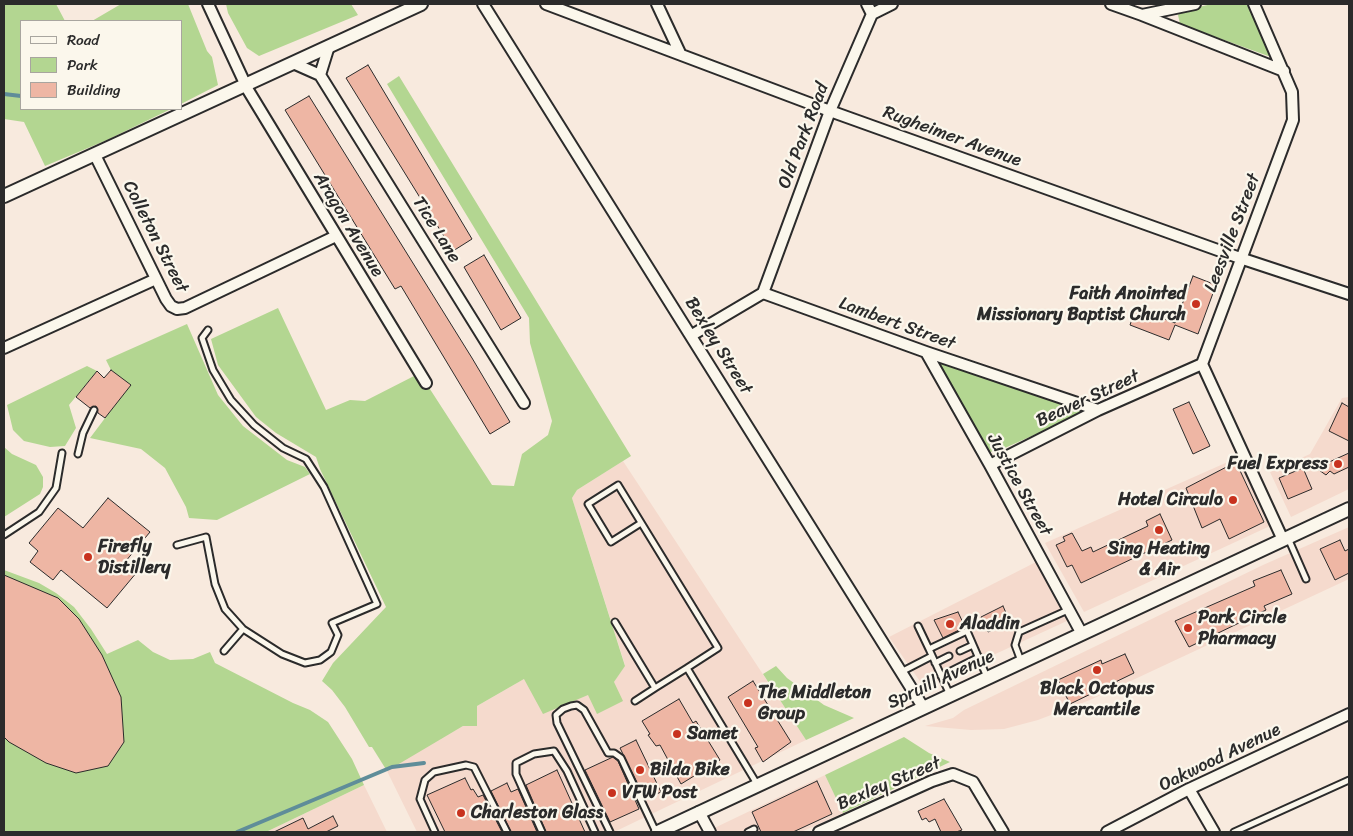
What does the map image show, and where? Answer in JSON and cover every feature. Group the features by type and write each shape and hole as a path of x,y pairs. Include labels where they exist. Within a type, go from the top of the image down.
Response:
{"street":[{"name":"Aragon Avenue","path":"208,4 245,83 426,383"},
{"path":"4,196 95,155 245,83 421,4"},
{"name":"Bexley Street","path":"484,4 923,707"},
{"name":"Rugheimer Avenue","path":"546,4 830,111 1240,258 1349,294"},
{"path":"657,4 680,53"},
{"path":"867,4 872,14 892,4"},
{"path":"1111,4 1284,71"},
{"path":"1142,15 1195,4"},
{"name":"Leesville Street","path":"1202,364 1293,120 1292,92 1254,4"},
{"name":"Old Park Road","path":"763,293 830,111 872,14"},
{"path":"293,63 320,74 329,46"},
{"name":"Tice Lane","path":"320,74 524,403"},
{"name":"Colleton Street","path":"95,155 156,279 171,306 177,309 185,308 336,236"},
{"path":"4,348 156,279"},
{"path":"692,335 763,293"},
{"name":"Lambert Street","path":"763,293 926,352 1098,410"},
{"name":"Justice Street","path":"926,352 1082,634"},
{"path":"1202,364 1285,539"},
{"name":"Beaver Street","path":"990,465 1098,410 1202,364"},
{"name":"Spruill Avenue","path":"657,832 1349,509"},
{"name":"Oakwood Avenue","path":"1107,832 1189,789 1349,714"},
{"name":"Bexley Street","path":"819,832 932,781 953,774 973,782 1003,832"},
{"path":"1189,789 1214,832"},
{"path":"699,812 710,832"}],"lane":[{"path":"177,544 206,537 216,584 225,609 243,629 282,654 305,663 320,660 331,652 338,635 332,623 377,604 324,487 306,459 276,442 254,425 231,400 213,370 202,338 208,330"},
{"path":"78,454 83,433 94,410"},
{"path":"4,535 39,512 56,488 62,454"},
{"path":"635,701 718,648 618,485 588,504 611,542 641,523"},
{"path":"1285,539 1306,579"},
{"path":"1022,662 1015,645 1020,632 1068,610"},
{"path":"615,622 655,688"},
{"path":"918,626 950,695"},
{"path":"224,651 243,629"},
{"path":"929,649 967,631 988,677"},
{"path":"960,651 974,644"},
{"path":"901,672 932,656"},
{"path":"935,662 949,656"},
{"path":"942,676 980,657"},
{"path":"687,668 757,785"},
{"path":"610,832 557,723 556,716 562,709 577,705 584,710 608,753 614,753 621,758 657,832"},
{"path":"542,832 516,774 516,763 534,754 554,751 567,771 595,832"},
{"path":"434,832 420,799 425,780 434,772 466,765 474,767 507,832"},
{"path":"1234,832 1349,780"},
{"path":"748,832 754,829"}],"shaded area":[{"path":"1349,397 1349,489 1291,517 1270,472 1310,454 1342,398"},
{"path":"1239,457 1270,526 1084,612 1045,543"},
{"path":"623,461 806,740 614,832 417,832 387,771 406,757 463,726 477,726 477,706 524,679 614,682 625,665 572,498 577,490"},
{"path":"1349,527 1349,579 1090,700 1038,720 1004,729 971,730 925,726 953,718 964,710 1263,565"},
{"path":"1036,562 1069,620 924,687 889,637"},
{"path":"825,775 843,813 801,832 706,832"},
{"path":"364,785 387,832 266,832"}],"green space":[{"path":"4,4 56,4 64,20 20,20 20,110 169,110 107,140 45,166 24,122 4,119"},
{"path":"121,4 188,4 207,51 212,57 218,85 182,103 182,20 94,20"},
{"path":"226,4 351,4 358,15 259,56 247,48 228,13"},
{"path":"1212,4 1248,4 1271,57 1180,24 1178,15 1181,11"},
{"path":"399,76 631,456 577,490 572,498 625,666 614,682 623,701 597,714 588,695 543,714 524,679 477,706 477,726 463,726 387,771 372,747 369,747 345,707 332,690 322,681 333,663 386,607 316,457 276,433 256,417 218,365 211,339 278,308 326,410 350,400 365,401 416,375 426,383 492,485 514,486 522,454 548,435 552,421 530,343 529,318 387,84"},
{"path":"187,324 218,395 243,426 287,460 305,467 310,474 217,520 189,518 186,507 165,468 141,449 90,438 130,385 111,370 106,360"},
{"path":"941,362 1082,408 1086,412 998,451 988,452 984,449 937,363"},
{"path":"87,366 97,371 69,405 76,428 65,446 50,447 24,441 13,430 7,405"},
{"path":"4,447 12,454 36,465 43,477 43,487 40,494 4,517"},
{"path":"4,570 39,583 74,607 107,654 138,640 153,652 170,660 193,659 210,652 215,663 310,710 328,722 352,759 364,785 266,832 4,832"},
{"path":"776,666 787,678 824,705 854,718 806,740 763,674"},
{"path":"904,737 929,753 950,762 843,813 825,775"}],"building":[{"path":"368,65 472,239 453,251 346,78"},
{"path":"309,96 510,422 490,434 401,286 395,289 285,110"},
{"path":"484,255 521,318 501,330 464,267"},
{"name":"Faith Anointed Missionary Baptist Church","path":"1193,276 1216,285 1198,334 1175,325 1169,340 1130,325 1136,308 1175,323"},
{"path":"111,370 131,385 105,418 98,413 96,406 90,408 76,397 97,371 104,378"},
{"path":"1189,402 1210,446 1193,454 1173,409"},
{"path":"1342,403 1349,407 1349,441 1329,431"},
{"name":"Fuel Express","path":"1349,453 1349,467 1334,474 1330,471 1326,475 1316,468"},
{"name":"Hotel Circulo","path":"1236,462 1264,522 1229,539 1220,519 1202,528 1186,488"},
{"name":"Fuel Express","path":"1303,468 1312,489 1288,499 1279,478"},
{"name":"Firefly Distillery","path":"108,498 150,532 125,562 137,572 107,608 61,570 53,580 30,562 38,551 29,543 58,508 83,528"},
{"path":"1160,514 1172,540 1081,583 1072,565 1067,567 1056,545 1065,541 1063,537 1072,533 1082,551 1091,547 1093,552 1148,526 1146,521"},
{"path":"1340,540 1345,551 1349,549 1349,573 1335,580 1320,549"},
{"path":"1281,570 1292,594 1264,606 1266,610 1189,647 1175,621 1255,586 1253,581"},
{"path":"4,575 58,598 79,619 102,655 121,697 124,742 108,766 76,773 46,763 9,742 4,737"},
{"path":"1003,606 1010,622 988,632 981,617"},
{"name":"Aladdin","path":"958,612 965,627 943,638 934,620"},
{"path":"1125,654 1134,673 1070,704 1058,680 1101,660 1102,664"},
{"path":"753,681 791,742 763,762 755,748 758,747 728,697"},
{"name":"Samet","path":"679,699 693,723 696,721 720,760 681,784 660,745 656,746 648,735 650,734 642,721"},
{"name":"Bilda Bike","path":"636,740 661,792 645,799 620,748"},
{"name":"VFW Post","path":"613,757 618,761 639,809 610,822 585,770"},
{"path":"557,770 585,832 546,832 526,785"},
{"name":"Charleston Glass","path":"465,778 471,790 473,789 478,797 483,795 502,832 445,832 427,795"},
{"path":"817,781 832,814 793,832 761,832 752,812"},
{"path":"507,783 511,792 518,789 537,832 511,832 491,791"},
{"path":"944,799 962,830 941,832 935,819 929,822 926,818 922,820 918,811"},
{"path":"333,816 338,826 326,832 274,832 303,818 308,829"}],"waterway":[{"path":"4,94 20,96"},
{"path":"237,832 392,767 424,763"}],"place":[{"name":"Faith Anointed Missionary Baptist Church","path":"1196,304"},
{"name":"Fuel Express","path":"1338,464"},
{"name":"Hotel Circulo","path":"1233,500"},
{"name":"Sing Heating & Air","path":"1159,530"},
{"name":"Firefly Distillery","path":"88,557"},
{"name":"Aladdin","path":"950,624"},
{"name":"Park Circle Pharmacy","path":"1188,628"},
{"name":"Black Octopus Mercantile","path":"1097,670"},
{"name":"The Middleton Group","path":"748,703"},
{"name":"Samet","path":"677,734"},
{"name":"Bilda Bike","path":"640,770"},
{"name":"VFW Post","path":"612,793"},
{"name":"Charleston Glass","path":"461,813"}]}
